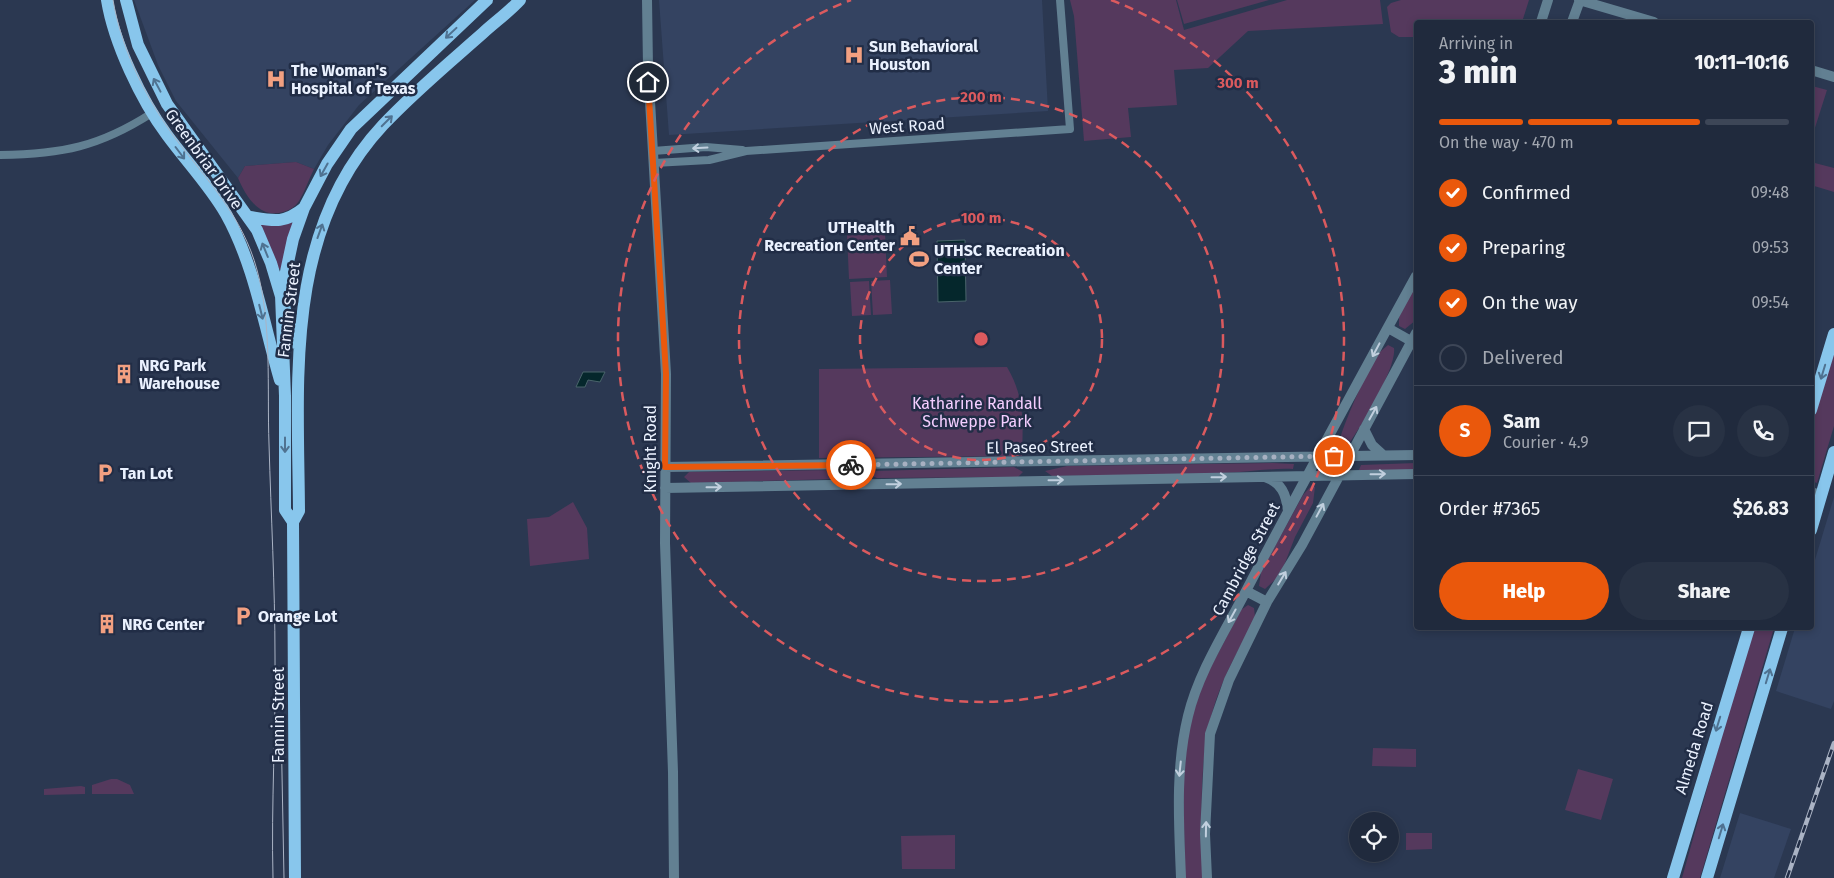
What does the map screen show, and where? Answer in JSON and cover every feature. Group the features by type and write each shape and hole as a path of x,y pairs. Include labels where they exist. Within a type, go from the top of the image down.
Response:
{"main road":[{"name":"Greenbriar Drive","path":"107,0 120,44 152,114 225,211 235,230 251,274 285,396"},
{"name":"Greenbriar Drive","path":"126,0 138,45 167,104 250,217 264,247 282,296 294,336 298,365"},
{"name":"Fannin Street","path":"293,522 286,510 282,296 293,239 304,208 327,164 351,129 487,0"},
{"name":"Fannin Street","path":"295,878 293,522 299,511 298,365 300,325 309,268 317,236 345,175 382,126 520,0"},
{"path":"250,217 277,222 292,217 304,208"},
{"path":"1814,400 1834,334"},
{"path":"1814,513 1816,494 1834,452"},
{"name":"Almeda Road","path":"1673,878 1748,630"},
{"path":"1707,878 1781,630"}],"street":[{"name":"Knight Road","path":"642,0 647,20"},
{"name":"Knight Road","path":"647,0 648,66 666,374 665,488 674,878"},
{"name":"West Road","path":"654,163 709,160 746,151 1070,129 1060,0"},
{"path":"1542,20 1548,0"},
{"path":"1573,20 1580,0 1647,20"},
{"path":"1814,71 1834,77"},
{"path":"0,154 66,150 122,132 152,114"},
{"name":"West Road","path":"653,151 717,147 746,151"},
{"name":"Cambridge Street","path":"1181,878 1179,772 1188,715 1212,655 1414,280"},
{"path":"1207,878 1206,796 1210,734 1229,680 1267,602 1302,545 1414,337 1388,328"},
{"path":"1364,429 1372,445 1383,455"},
{"name":"El Paseo Street","path":"665,467 1414,455"},
{"path":"1031,481 1034,462"},
{"path":"858,465 858,484"},
{"name":"El Paseo Street","path":"665,488 1414,474"},
{"path":"1259,476 1272,480 1281,487 1285,493 1288,511"},
{"path":"1246,591 1267,602"}],"shaded area":[{"name":"The Woman's Hospital of Texas","path":"134,0 475,0 359,105 328,145 314,169 296,162 245,166 238,178 176,101 158,65"},
{"name":"Sun Behavioral Houston","path":"659,0 1042,0 1048,111 669,135"},
{"path":"965,240 966,301 938,302 937,241"},
{"path":"583,372 605,372 600,382 588,380 585,387 576,387"},
{"path":"1834,497 1834,701 1831,709 1776,691 1794,630 1814,630 1814,563"},
{"path":"1740,813 1791,829 1774,878 1720,878"}],"green space":[{"path":"1070,0 1176,0 1184,30 1287,0 1380,0 1383,24 1248,31 1208,68 1174,70 1177,105 1128,108 1131,137 1084,141 1074,16"},
{"path":"1177,0 1269,0 1184,24"},
{"path":"1401,0 1529,0 1523,20 1414,20 1414,37 1399,37 1391,32 1387,7 1391,3"},
{"path":"1814,87 1827,90 1814,131"},
{"path":"296,162 314,169 299,201 292,208 283,212 267,212 255,205 245,192 238,178 245,166"},
{"path":"1814,163 1834,168 1834,192 1814,186"},
{"path":"291,222 294,224 281,269 278,269 260,226 262,223"},
{"path":"885,233 887,277 849,279 847,235"},
{"path":"890,280 892,314 873,315 871,281"},
{"path":"869,281 871,315 852,316 850,282"},
{"path":"1414,285 1414,322 1405,329 1399,326 1399,317"},
{"path":"1388,345 1394,348 1385,382 1350,442 1344,448 1338,448 1348,415 1367,373 1377,355"},
{"path":"1834,352 1834,426 1817,483 1814,482 1814,418"},
{"name":"Katharine Randall Schweppe Park","path":"1007,367 1017,389 1022,410 1022,456 819,458 819,369"},
{"path":"1414,463 1414,472 1359,470 1361,465"},
{"path":"1294,464 1293,469 1181,475 1052,476 1045,471 1067,466"},
{"path":"1014,467 1023,472 1018,477 877,478 867,474 874,471"},
{"path":"838,470 844,475 836,479 691,483 684,477 689,472"},
{"path":"1312,485 1315,487 1313,503 1295,537 1278,577 1265,589 1259,586 1261,572 1303,495"},
{"path":"573,502 587,528 589,559 530,566 527,519 549,517"},
{"path":"1248,605 1254,608 1255,617 1220,689 1210,722 1206,744 1202,788 1203,878 1185,878 1183,772 1190,722 1205,678 1241,610"},
{"path":"1751,630 1773,630 1700,878 1682,878"},
{"path":"1373,748 1416,749 1416,767 1372,766"},
{"path":"1578,769 1613,779 1601,820 1565,810"},
{"path":"117,779 130,785 134,794 92,794 92,785"},
{"path":"85,787 85,794 44,795 44,789"},
{"path":"1406,833 1432,833 1432,849 1406,850"},
{"path":"955,835 955,869 902,869 901,836"}],"tram line":[{"path":"113,0 128,55 145,90 164,123 223,200 243,233 251,251 262,290 268,356 274,604 273,878"},
{"path":"281,721 284,878"}],"railway":[{"path":"1787,878 1834,743"}],"way so far":[{"path":"851,465 1334,456"}],"place":[{"name":"Sun Behavioral Houston","path":"854,55"},
{"name":"The Woman's Hospital of Texas","path":"276,79"},
{"name":"UTHealth Recreation Center","path":"910,236"},
{"name":"UTHSC Recreation Center","path":"919,259"},
{"name":"NRG Park Warehouse","path":"124,374"},
{"name":"Tan Lot","path":"105,473"},
{"name":"Orange Lot","path":"243,616"},
{"name":"NRG Center","path":"107,624"}],"route":[{"path":"648,82 666,374 665,467 851,465"}]}
